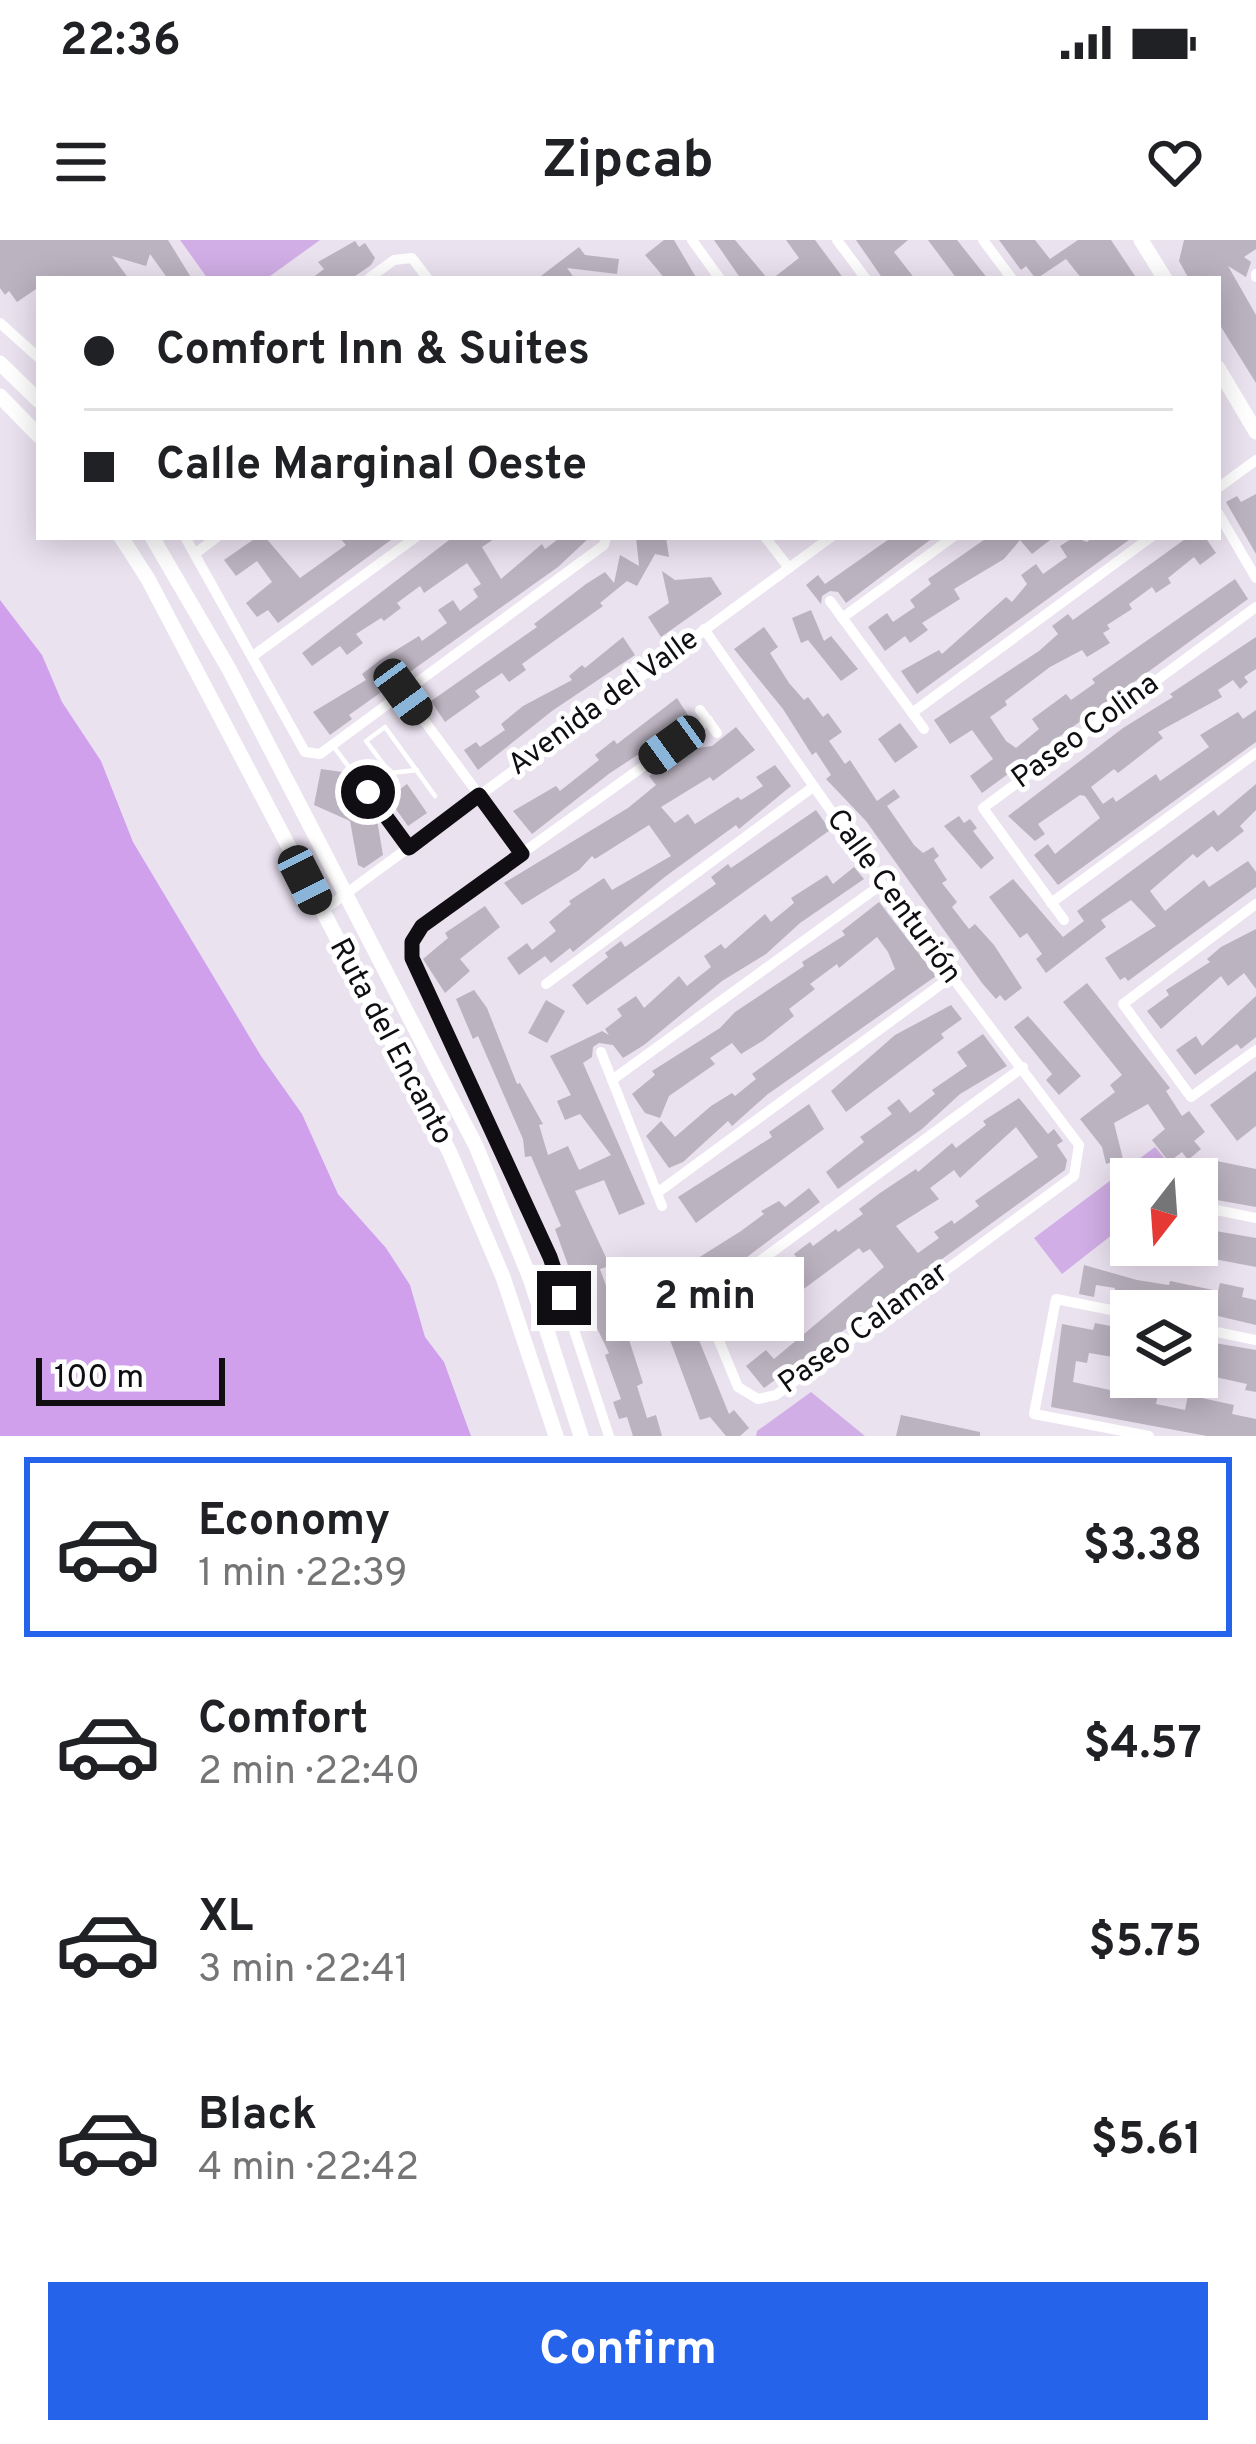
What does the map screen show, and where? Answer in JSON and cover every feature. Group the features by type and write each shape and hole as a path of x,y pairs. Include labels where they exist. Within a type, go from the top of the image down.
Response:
{"main road":[{"path":"1141,240 1163,276"},
{"path":"0,363 36,398"},
{"path":"1221,373 1256,432"},
{"path":"0,396 36,433"},
{"name":"Ruta del Encanto","path":"123,540 148,579 459,1173 503,1277 556,1436"},
{"name":"Ruta del Encanto","path":"154,540 230,669 476,1146 530,1278 581,1436"}],"street":[{"path":"692,240 718,276"},
{"path":"837,240 864,276"},
{"path":"983,240 1010,276"},
{"path":"372,276 394,260 412,258 426,276"},
{"path":"0,323 36,355"},
{"path":"1221,486 1256,460"},
{"path":"1221,518 1256,578"},
{"path":"186,540 304,752 320,754 604,545 605,540"},
{"path":"196,553 213,540"},
{"path":"253,656 412,540"},
{"path":"768,540 788,568"},
{"name":"Avenida del Valle","path":"321,913 827,540"},
{"path":"842,618 949,540"},
{"path":"912,713 1147,540"},
{"path":"830,601 924,729"},
{"name":"Paseo Colina","path":"1051,902 982,808 1256,607"},
{"name":"Calle Centurión","path":"704,629 881,884 1079,1145 1076,1163"},
{"path":"403,692 522,854"},
{"path":"609,1436 550,1257 412,958 412,942 429,920 704,715 717,734"},
{"path":"1064,920 1051,902 1256,753"},
{"path":"546,984 813,787"},
{"path":"612,1080 881,884"},
{"path":"1256,904 1124,1004 1191,1097 1256,1050"},
{"path":"657,1192 951,977"},
{"path":"601,1052 662,1206"},
{"name":"Paseo Calamar","path":"1023,1067 718,1292 710,1319 738,1387 758,1399 776,1395 1074,1176 1076,1163"},
{"path":"1218,1210 1256,1217"},
{"path":"1110,1310 1056,1299 1034,1414 1149,1436"},
{"path":"1218,1332 1256,1340"}],"lane":[{"path":"390,773 365,741 385,727 435,796"},
{"path":"334,747 409,848"},
{"path":"368,792 390,773 417,770"}],"shaded area":[{"path":"180,240 320,240 270,276 206,276"},
{"path":"0,600 42,655 62,702 101,761 133,842 261,1056 302,1114 338,1194 386,1248 410,1285 425,1337 444,1362 471,1436 0,1436"},
{"path":"1155,1147 1164,1158 1140,1158"},
{"path":"1110,1181 1110,1236 1062,1274 1034,1238"},
{"path":"811,1392 865,1436 756,1436 757,1431"}],"building":[{"path":"0,240 168,240 190,276 166,276 150,254 146,266 112,256 127,276 36,276 36,289 17,302 0,288"},
{"path":"664,240 674,240 695,276 662,276 645,255"},
{"path":"714,240 735,240 765,276 739,276"},
{"path":"786,240 815,240 842,276 776,276 799,258"},
{"path":"856,240 908,240 894,252 913,276 881,276"},
{"path":"928,240 957,240 986,276 955,276"},
{"path":"999,240 1035,240 1050,259 1078,240 1111,240 1135,276 1080,276 1066,259 1040,276 1034,276 1026,266 1021,270"},
{"path":"1184,240 1256,240 1256,249 1244,257 1251,262 1246,277 1228,266 1256,315 1256,383 1221,327 1221,276 1187,276 1179,261"},
{"path":"355,241 359,247 365,243 375,258 355,276 315,276 324,269 318,262"},
{"path":"579,247 585,255 619,259 617,274 567,268 573,276 541,276"},
{"path":"1256,494 1256,554 1226,502 1237,496 1241,502"},
{"path":"253,540 268,540 300,578 346,545 342,540 391,540 278,623 268,610 257,617 246,603 272,582 257,561 236,576 224,560"},
{"path":"449,540 492,540 482,547 501,579 542,544 545,549 557,540 587,540 558,567 349,715 352,719 330,735 313,712 366,680 362,674 380,660 419,636 422,641 447,623 438,610 453,600 460,611 478,597 473,589 481,584 467,563 424,593 420,586 397,603 401,608 384,621 381,618 356,634 363,643 347,655 340,646 312,666 302,653"},
{"path":"636,540 666,540 669,557 655,554 637,586 627,581 600,603 603,606 522,664 526,670 509,682 502,673 475,691 480,697 445,722 431,701 537,627 534,624 586,584 605,572 614,583 620,555 639,566"},
{"path":"888,540 930,540 846,603 838,592 830,591 822,596 821,604 806,585 818,575 825,584"},
{"path":"984,540 1020,540 1004,559 954,589 960,599 922,623 928,630 910,643 905,636 885,651 868,627 887,613 893,622 915,607 910,600 931,584 928,579"},
{"path":"1020,540 1050,540 1032,554"},
{"path":"1069,540 1129,540 917,694 901,671 939,650 942,654 1006,597 1012,602 1027,584 1021,575 1036,564 1043,574 1067,557 1060,546"},
{"path":"1184,540 1207,540 1216,553 1200,565 1194,557 1168,578 1171,583 1156,593 1152,587 1129,604 1132,609 1107,625 1110,629 1103,633 1110,643 1087,657 1082,650 1050,667 1005,701 1007,705 990,717 1016,748 1039,729 1032,719 1066,694 1071,700 1095,683 1092,679 1235,579 1248,599 982,793 970,776 993,759 972,730 950,744 934,720 1039,651 1058,634 1052,626 1068,614 1073,620"},
{"path":"662,571 675,580 711,577 722,594 661,637 648,617 669,603"},
{"path":"811,610 824,641 831,636 858,669 841,681 808,640 801,643 792,618"},
{"path":"764,627 778,647 770,653 789,683 823,717 828,713 842,732 829,741 845,764 850,760 877,801 894,789 900,797 887,806 914,845 923,853 933,847 939,856 934,860 947,880 942,883 957,902 952,907 969,929 975,924 994,945 1022,988 1005,1001 1000,995 996,999 982,983 866,821 826,779 831,775 816,752 812,755 783,709 734,649"},
{"path":"623,637 635,655 552,711 478,770 464,750 476,742 480,747 505,730 501,724 523,706 572,680 569,676 582,665 585,668"},
{"path":"1256,637 1256,669 1244,677 1248,682 1240,689 1233,680 1218,690 1222,697 1158,732 1163,738 1118,773 1114,769 1091,787 1103,804 1113,797 1116,802 1156,774 1160,781 1209,747 1200,735 1238,712 1243,719 1256,710 1256,742 1058,885 1034,855 1048,844 1055,854 1100,818 1085,796 1038,824 1045,834 1035,841 1008,816 1123,728 1173,697 1170,694"},
{"path":"677,698 691,720 610,773 532,834 513,811 556,786 560,791 599,760 595,755"},
{"path":"900,723 918,747 895,763 878,739"},
{"path":"736,727 755,750 713,781 710,777 661,807 675,823 688,814 695,824 738,797 741,800 763,786 756,777 775,765 791,786 739,829 736,825 666,876 573,952 570,948 551,963 545,956 519,975 507,958 527,943 532,950 556,931 549,922 569,901 604,878 612,890 671,856 649,825 595,859 592,856 579,870 522,905 504,883 628,808 656,785 649,776 685,750 712,746"},
{"path":"321,769 342,772 376,814 383,855 364,868 358,865 350,821 314,805"},
{"path":"407,784 427,813 408,826 388,798"},
{"path":"1256,784 1256,810 1240,826 1244,831 1217,852 1212,846 1197,858 1193,854 1150,891 1165,911 1204,880 1209,887 1248,861 1256,872 1256,887 1128,981 1120,980 1105,958 1156,926 1131,900 1101,920 1106,927 1046,973 1036,959 1042,954 1027,933 1020,938 989,897 1013,879 1063,937 1084,921 1077,911 1214,810 1218,816"},
{"path":"816,810 830,830 587,1005 572,985 608,957 605,953 621,941 625,947 716,884 711,877 728,864 731,868"},
{"path":"959,816 964,823 970,819 977,828 973,831 994,858 981,869 944,826"},
{"path":"854,867 864,879 800,923 766,954 722,981 644,1045 623,1058 613,1045 599,1043 583,1063 645,1204 619,1215 604,1180 575,1191 610,1266 600,1269 609,1294 617,1291 626,1312 621,1315 643,1383 637,1386 647,1418 656,1415 662,1436 633,1436 627,1417 619,1419 613,1402 621,1399 605,1355 609,1353 573,1279 555,1229 561,1226 531,1156 525,1157 523,1139 478,1036 473,1039 456,999 474,990 487,1008 517,1084 543,1124 539,1125 548,1155 568,1146 579,1170 611,1155 580,1114 565,1120 557,1101 571,1095 550,1056 602,1031 609,1035 605,1029 622,1016 617,1009 636,996 644,1008 679,976 687,986 711,967 704,956 721,944 725,949 765,914 771,922 794,903 791,898 827,875 833,884"},
{"path":"879,902 936,976 768,1094 732,1126 728,1121 683,1162 669,1168 646,1136 661,1121 675,1137 711,1106 732,1093 735,1096 756,1079 752,1074 895,969 888,952 877,937 839,968 837,964 810,984 815,989 789,1009 794,1016 764,1040 741,1054 732,1043 710,1058 715,1064 669,1096 660,1118 645,1113 632,1094 655,1075 652,1071 804,966 802,962 845,935 842,931"},
{"path":"485,906 500,927 460,959 470,971 445,993 423,959 448,938 445,933"},
{"path":"1256,929 1256,989 1244,973 1228,986 1221,976 1161,1029 1147,1011 1169,995 1166,990 1210,962 1207,959 1221,947"},
{"path":"1087,983 1170,1088 1166,1091 1182,1116 1189,1111 1205,1132 1194,1141 1201,1149 1190,1158 1182,1152 1166,1158 1152,1140 1165,1129 1148,1104 1114,1123 1123,1158 1110,1158 1106,1164 1102,1147 1080,1119 1115,1092 1110,1085 1122,1075 1063,1002"},
{"path":"1256,996 1256,1037 1241,1049 1237,1044 1195,1075 1176,1050 1196,1036 1202,1046"},
{"path":"546,1000 565,1011 547,1043 528,1033"},
{"path":"951,1005 962,1019 941,1034 944,1038 846,1112 831,1091 895,1035"},
{"path":"1028,1016 1081,1076 1059,1095 1046,1080 1052,1074 1014,1027"},
{"path":"983,1034 1007,1066 960,1094 922,1129 838,1189 826,1172 864,1142 860,1137 892,1114 887,1108 899,1099 910,1113 935,1094 932,1090 967,1066 957,1052"},
{"path":"1256,1071 1256,1126 1237,1141 1210,1105"},
{"path":"1019,1098 1048,1134 1054,1129 1063,1141 1057,1145 1067,1160 1065,1170 764,1388 746,1366 766,1350 774,1359 884,1267 870,1249 863,1253 859,1248 751,1328 756,1334 749,1341 723,1310 725,1304 739,1292 745,1298 775,1278 798,1260 794,1254 838,1232 863,1214 859,1209 916,1169 918,1172 952,1143 956,1148 986,1125 983,1121","holes":["1016,1127 1038,1157 975,1201 979,1206 934,1232 939,1238 918,1253 896,1226 939,1199 930,1188 954,1170 960,1178"]},
{"path":"809,1104 824,1129 696,1223 678,1197 772,1137 769,1132"},
{"path":"1218,1161 1256,1169 1256,1207 1218,1200"},
{"path":"809,1188 820,1202 690,1300 684,1319 659,1310 666,1288 689,1269 687,1265 741,1231 764,1214 761,1211 779,1201 785,1207"},
{"path":"1218,1231 1256,1238 1256,1267 1218,1260"},
{"path":"1084,1265 1137,1280 1213,1290 1115,1290 1096,1285 1094,1297 1079,1294"},
{"path":"1220,1283 1244,1288 1242,1297 1256,1300 1256,1325 1218,1316"},
{"path":"692,1323 729,1414 734,1410 749,1428 740,1436 726,1436 710,1417 700,1420 667,1332"},
{"path":"1095,1323 1110,1326 1110,1356 1089,1353 1087,1363 1076,1361 1073,1382 1110,1390 1110,1398 1157,1398 1156,1404 1185,1410 1187,1398 1234,1405 1232,1414 1256,1419 1256,1436 1207,1436 1051,1407 1062,1324 1093,1330"},
{"path":"1218,1344 1256,1350 1256,1392 1245,1390 1247,1384 1218,1378"},
{"path":"901,1415 980,1432 980,1436 896,1436"}],"route":[{"path":"368,792 409,848 479,795 522,854 422,926 412,942 412,958 550,1257 564,1298"}]}
